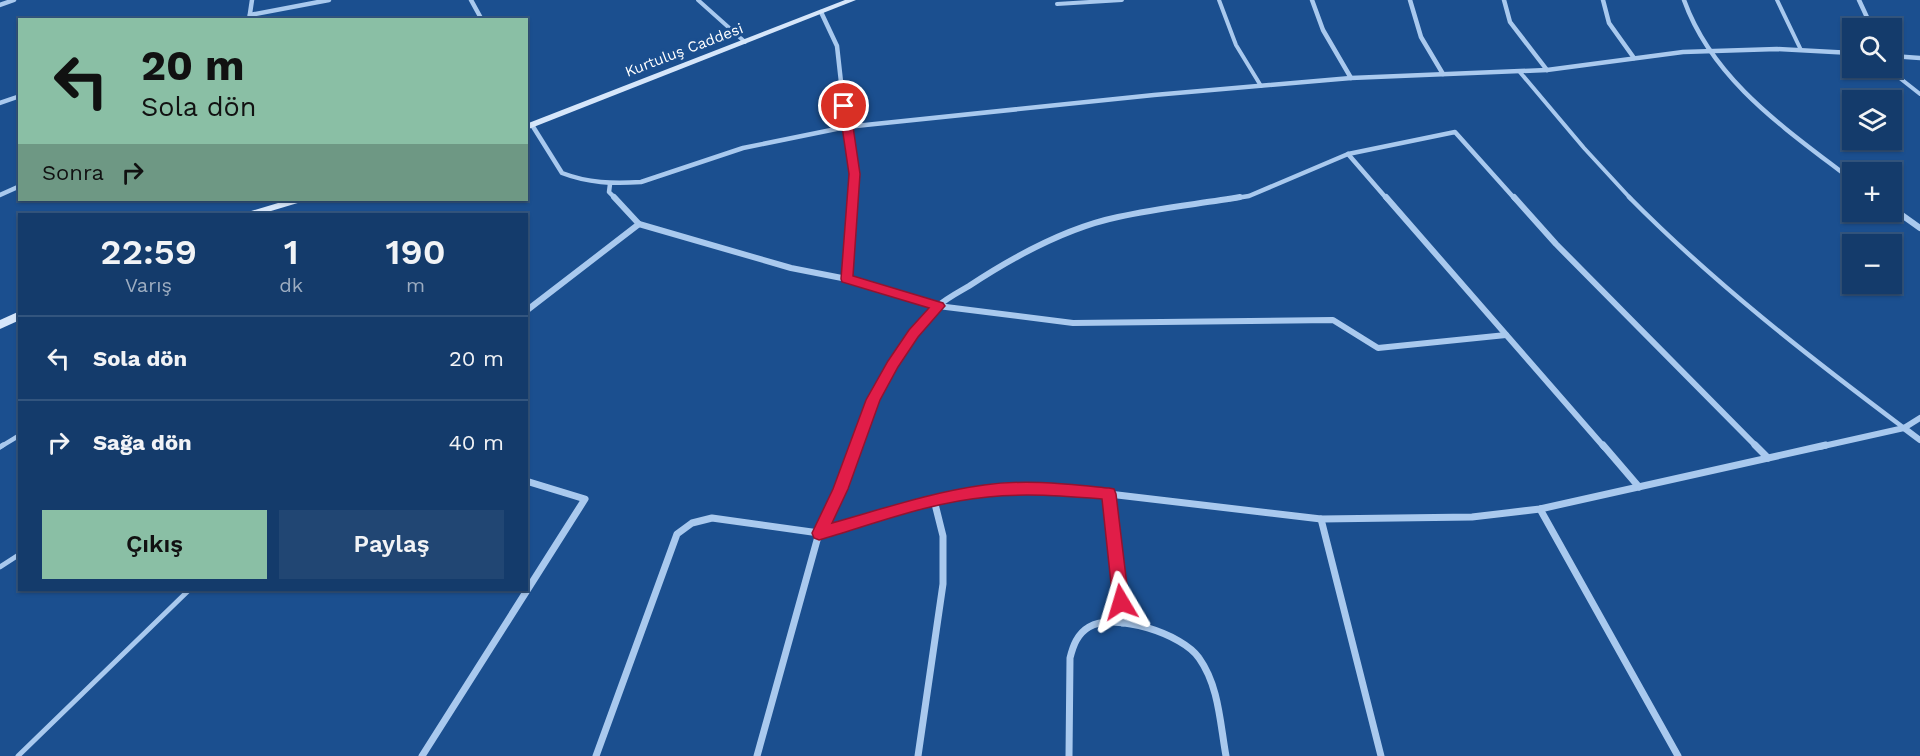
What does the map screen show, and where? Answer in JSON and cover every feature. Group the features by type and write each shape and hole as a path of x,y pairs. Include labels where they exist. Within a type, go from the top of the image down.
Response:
{"main road":[{"name":"Kurtuluş Caddesi","path":"529,126 852,0"},
{"path":"255,213 294,201"},
{"path":"0,325 18,316"}],"street":[{"path":"0,5 14,0"},
{"path":"252,0 249,17 329,0"},
{"path":"471,0 481,18"},
{"path":"1312,0 1323,30 1351,78"},
{"path":"1410,0 1421,37 1443,74"},
{"path":"1504,0 1505,10 1514,28 1547,70"},
{"path":"1603,0 1603,6 1609,19 1634,58"},
{"path":"1684,0 1693,26 1707,50 1755,101 1842,172"},
{"path":"1859,0 1867,18"},
{"path":"821,12 837,46 846,127 854,158 855,174 847,279"},
{"path":"529,126 562,174 577,180 610,184 641,182 743,148 846,127 1351,78 1547,70 1707,50 1842,52"},
{"path":"1902,56 1920,57"},
{"path":"0,104 18,97"},
{"path":"757,756 819,533 840,489 873,400 893,364 938,306 1002,264 1075,230 1116,217 1249,196 1348,154 1455,132 1556,244 1768,458"},
{"path":"1348,154 1638,487"},
{"path":"610,184 609,192 639,224 791,268 847,279 938,306 1072,323 1333,320 1378,348 1506,335"},
{"path":"0,195 18,187"},
{"path":"1902,215 1920,228"},
{"path":"528,309 639,224"},
{"path":"596,756 677,534 692,523 712,518 819,533 934,500 985,491 1032,488 1109,494 1321,519 1472,517 1540,509 1904,428 1920,418"},
{"path":"1904,428 1920,440"},
{"path":"528,482 585,499 528,589"},
{"path":"1109,494 1123,623"},
{"path":"918,756 944,584 943,536 934,500"},
{"path":"1540,509 1678,756"},
{"path":"1321,519 1382,756"},
{"path":"422,756 527,591"},
{"path":"1069,756 1072,645 1080,634 1091,626 1107,621 1178,637 1201,660 1212,682 1226,756"}],"lane":[{"path":"698,0 745,42"},
{"path":"1057,4 1122,0"},
{"path":"1219,0 1236,45 1261,86"},
{"path":"1777,0 1801,50"},
{"path":"1520,71 1593,159 1672,240 1732,294 1804,353 1904,428"},
{"path":"1900,78 1920,94"},
{"path":"0,447 18,436"},
{"path":"0,567 18,555"},
{"path":"18,756 188,591"}],"route":[{"path":"844,106 855,174 847,279 938,306 893,364 873,400 840,489 819,533 934,500 985,491 1032,488 1109,494 1121,602"}]}
